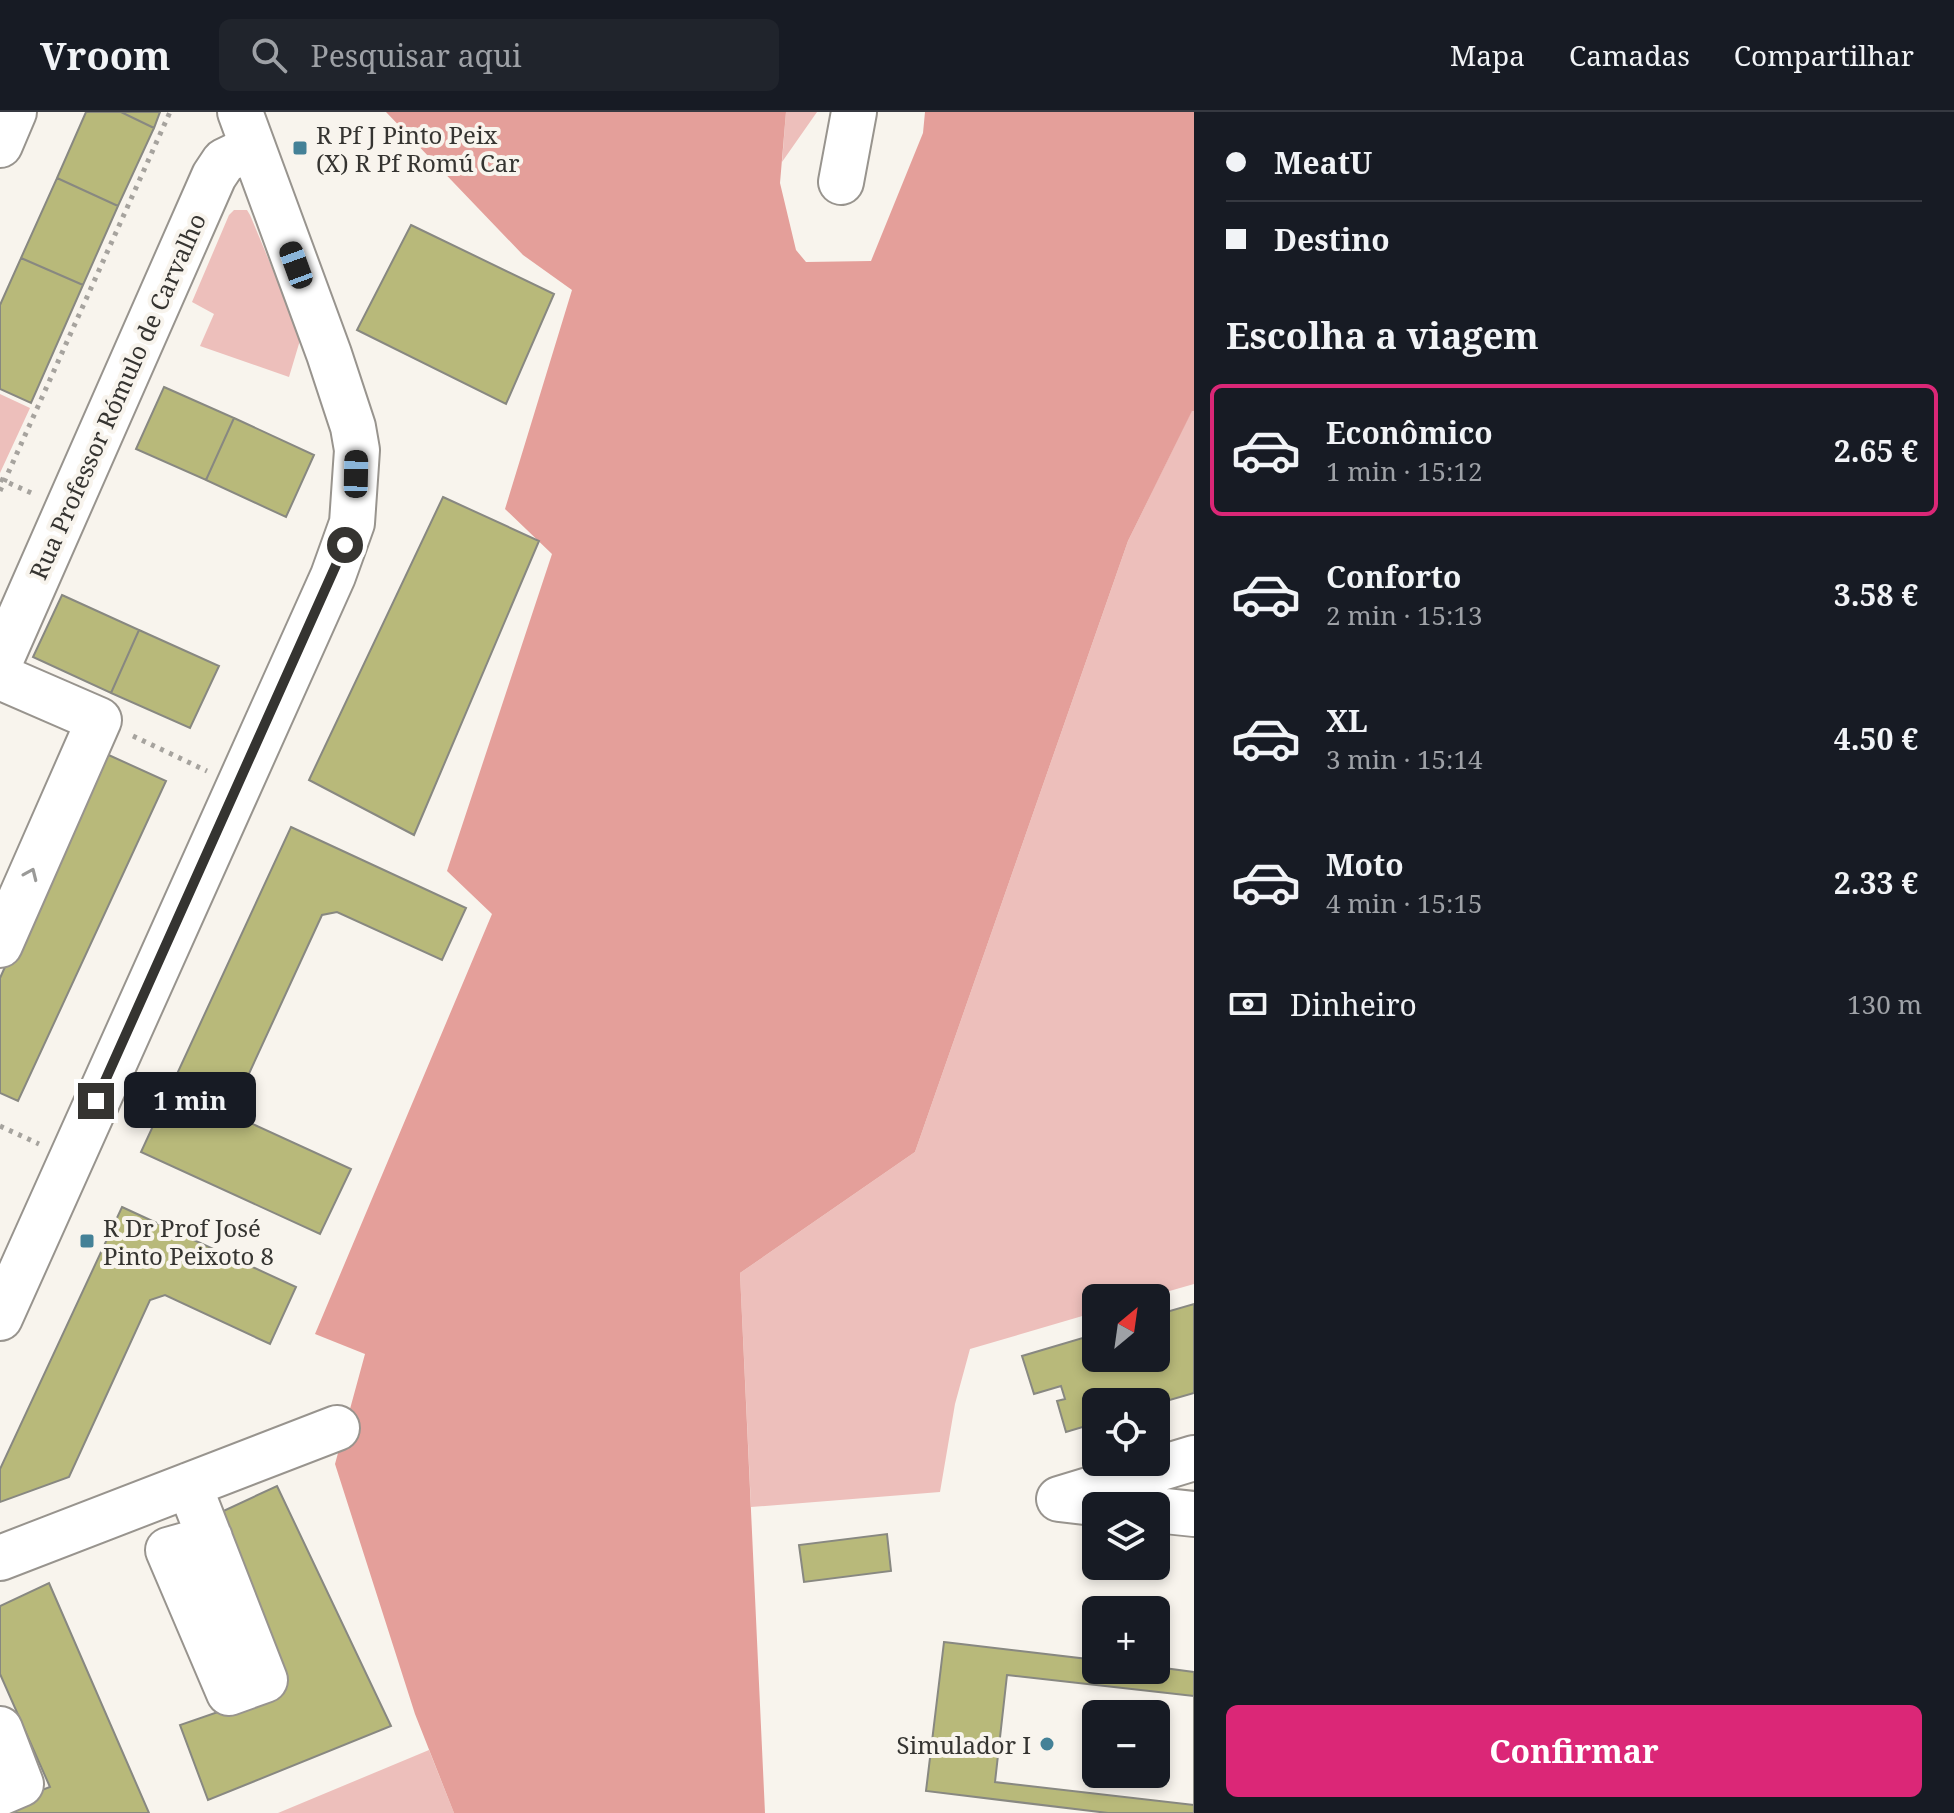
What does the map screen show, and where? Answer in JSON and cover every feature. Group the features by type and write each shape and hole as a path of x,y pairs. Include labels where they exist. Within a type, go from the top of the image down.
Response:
{"street":[{"path":"0,145 14,112"},
{"path":"841,182 854,112"},
{"path":"0,1318 341,556 352,523 357,450 346,401 246,130"},
{"name":"Rua Professor Rómulo de Carvalho","path":"0,662 214,176 246,130"},
{"path":"0,677 99,720 0,945"},
{"path":"0,1558 337,1428"},
{"path":"1082,1502 1059,1499 1194,1458"},
{"path":"189,1485 210,1538"},
{"path":"1170,1511 1194,1514"},
{"path":"0,1729 21,1784 0,1793"}],"path":[{"path":"0,491 170,112"},
{"path":"99,720 237,785"}],"shaded area":[{"path":"386,112 786,112 780,183 796,250 806,262 871,261 923,133 925,112 1194,112 1194,411 1128,541 915,1152 740,1273 765,1813 454,1813 415,1714 335,1464 365,1354 315,1334 492,914 447,871 552,554 505,509 572,290 523,255"},
{"path":"786,112 817,112 782,162"},
{"path":"234,210 247,210 250,215 301,337 289,377 200,346 214,314 192,302 229,215"},
{"path":"0,394 30,408 0,473"},
{"path":"1192,410 1194,1284 1170,1291 1170,1284 1082,1284 1082,1316 970,1349 955,1404 940,1492 751,1507 740,1273 915,1152 1128,541"},
{"path":"429,1750 454,1813 278,1813"}],"building":[{"path":"86,112 121,112 154,128 118,206 57,178"},
{"path":"121,112 160,112 154,128"},
{"path":"57,178 118,206 83,285 21,258"},
{"path":"411,225 554,294 506,404 357,330"},
{"path":"21,258 83,285 31,403 0,389 0,305"},
{"path":"164,387 234,418 206,480 136,449"},
{"path":"234,418 314,455 286,517 206,480"},
{"path":"443,497 539,541 414,835 309,780"},
{"path":"62,595 139,630 111,693 33,657"},
{"path":"139,630 219,666 190,728 111,693"},
{"path":"102,752 166,781 18,1101 0,1093 0,978"},
{"path":"291,827 466,908 442,960 337,912 322,915 235,1104 244,1120 351,1169 320,1234 141,1152"},
{"path":"122,1207 296,1287 270,1344 165,1295 150,1300 69,1477 0,1502 0,1469"},
{"path":"1194,1304 1194,1393 1170,1400 1170,1388 1082,1388 1082,1427 1066,1432 1057,1401 1065,1399 1061,1386 1034,1394 1022,1356 1082,1338 1082,1372 1170,1372 1170,1311"},
{"path":"277,1486 391,1726 208,1800 180,1725 279,1691 204,1520"},
{"path":"887,1534 891,1571 804,1582 799,1545"},
{"path":"49,1583 149,1813 0,1813 0,1806 50,1787 0,1674 0,1606"},
{"path":"944,1642 1082,1658 1082,1684 1170,1684 1170,1669 1194,1672 1194,1813 1108,1813 926,1791"},
{"name":"Simulador I","path":"1007,1675 1194,1696 1194,1805 995,1782"}],"place":[{"name":"R Pf J Pinto Peix (X) R Pf Romú Car","path":"300,148"},
{"name":"R Dr Prof José Pinto Peixoto 8","path":"87,1241"},
{"name":"Simulador I","path":"1047,1744"}],"route":[{"path":"96,1101 345,545"}]}
